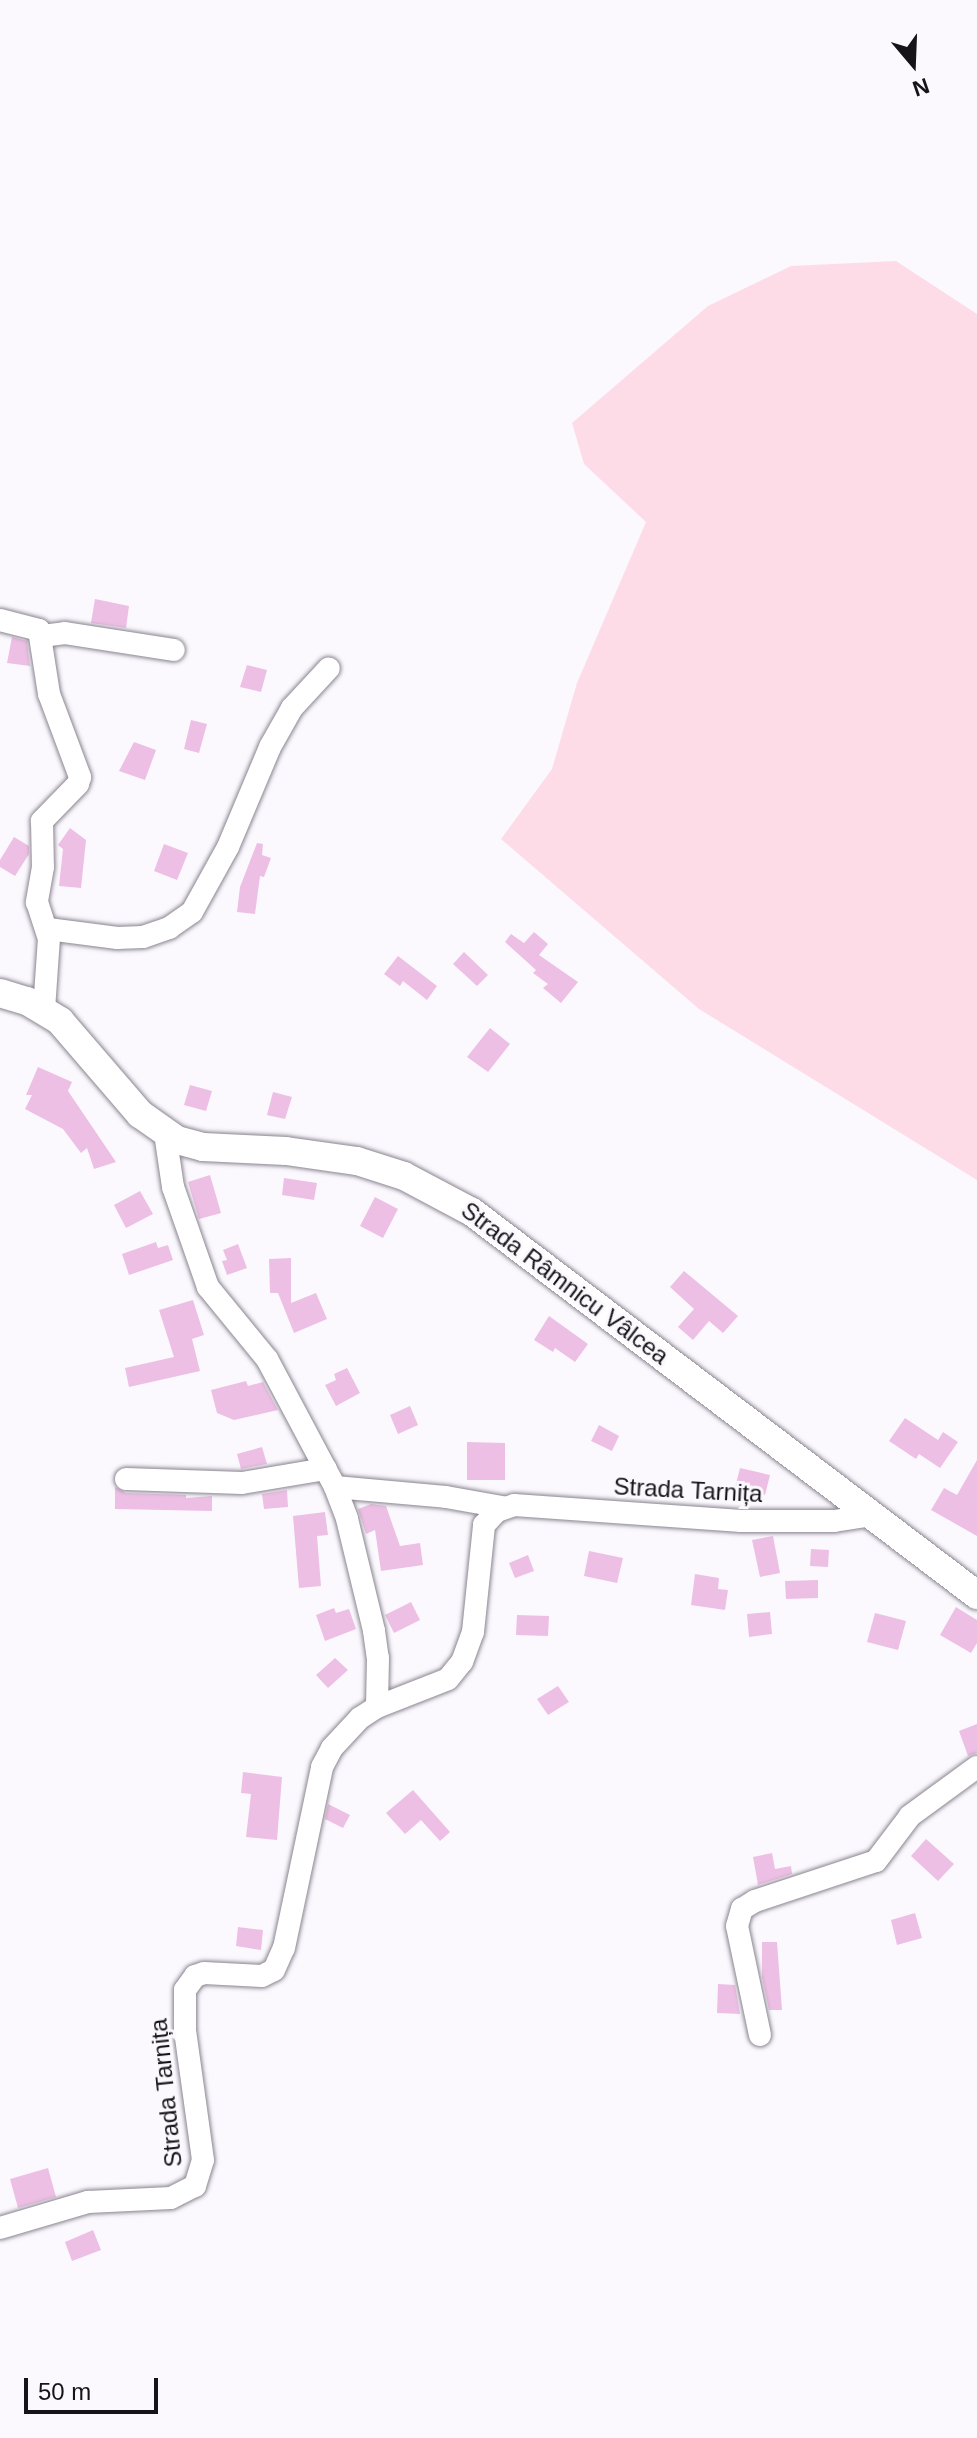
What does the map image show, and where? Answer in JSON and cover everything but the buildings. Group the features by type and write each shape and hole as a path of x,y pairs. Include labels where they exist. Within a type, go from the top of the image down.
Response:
{"main road":[{"name":"Strada Râmnicu Vâlcea","path":"0,993 44,1010 75,1036 140,1114 165,1133 203,1147 313,1154 357,1161 442,1194 502,1232 977,1595"}],"street":[{"path":"0,620 39,630 49,694 80,777 78,784 42,821 43,867 37,902 48,929 44,1010"},
{"path":"42,636 65,633 174,650"},
{"path":"48,929 117,938 143,937 169,928 192,912 228,847 270,747 292,708 329,668"},
{"path":"165,1133 173,1187 208,1287 267,1359 330,1478 347,1519 374,1631 378,1658 377,1707"},
{"name":"Strada Tarnița","path":"126,1479 242,1483 330,1478 502,1507 514,1505 741,1521 834,1521 870,1515"},
{"name":"Strada Tarnița","path":"0,2228 88,2202 171,2198 195,2186 203,2160 185,2031 185,1990 195,1976 204,1973 262,1976 274,1970 284,1948 322,1767 344,1732 377,1707 448,1679 462,1662 473,1632 484,1525 502,1507"},
{"path":"760,2035 737,1926 742,1909 755,1901 876,1861 910,1816 977,1767"}],"shaded area":[{"path":"896,261 977,314 977,1180 699,1009 501,839 552,769 577,683 646,522 584,464 572,423 708,306 791,266"}]}
